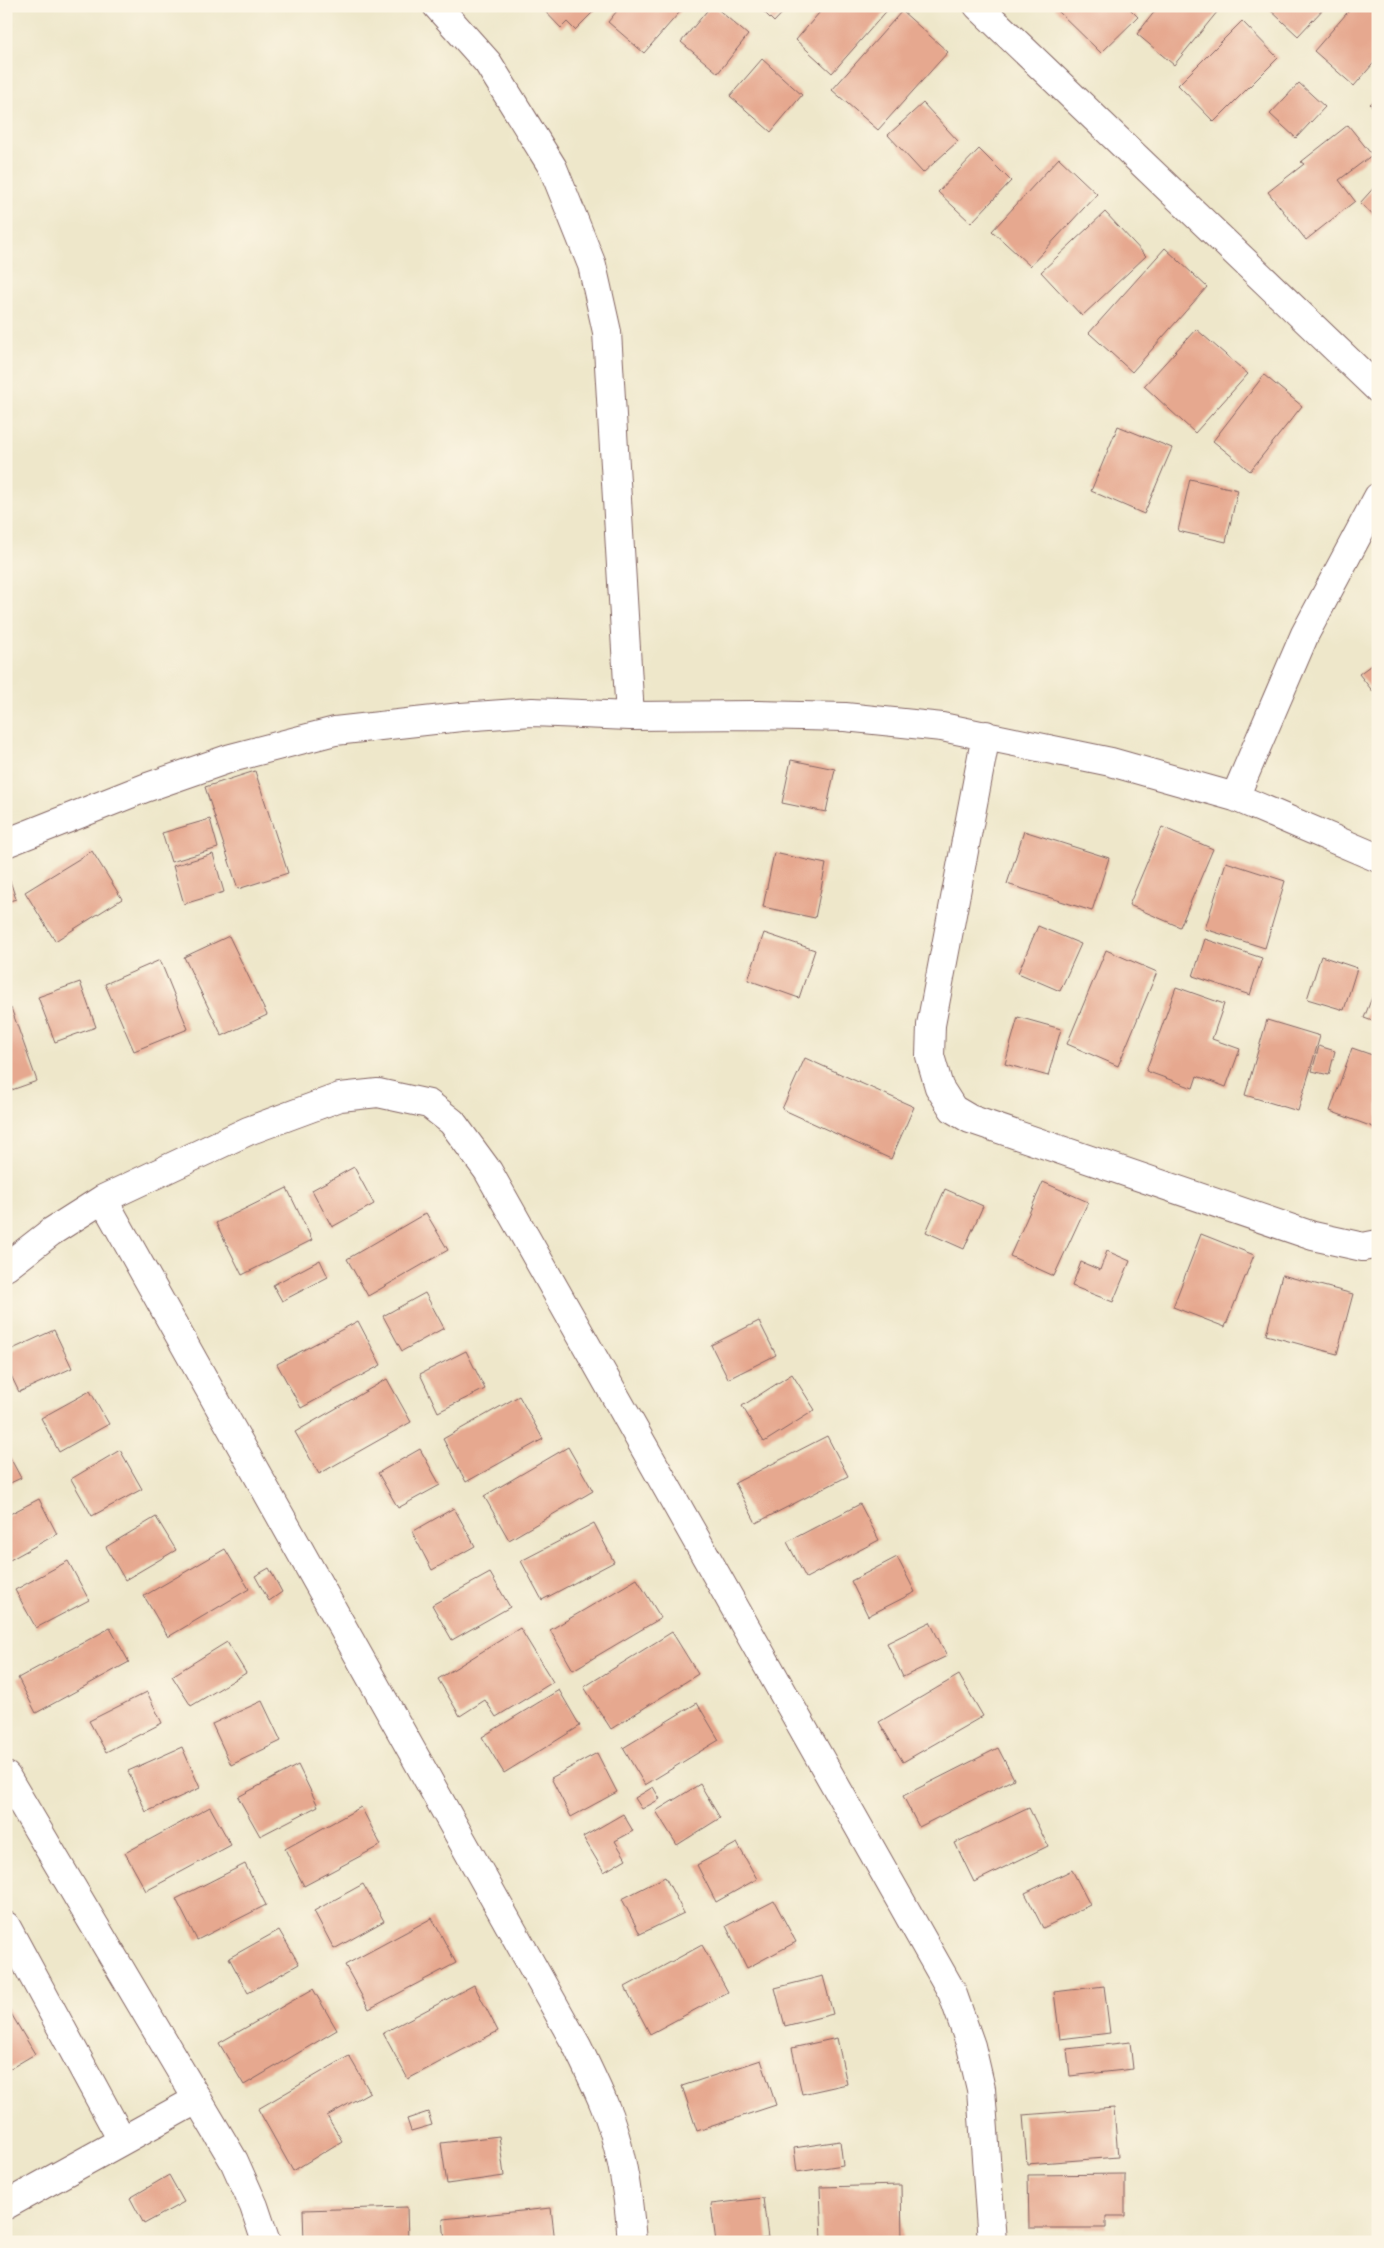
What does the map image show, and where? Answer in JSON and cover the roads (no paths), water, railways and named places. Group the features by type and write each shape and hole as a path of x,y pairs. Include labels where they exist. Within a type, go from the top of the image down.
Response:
{"street":[{"path":"437,6 488,63 553,168 592,265 608,341 630,716"},
{"path":"978,6 1378,390"},
{"path":"1235,797 1305,634 1378,498"},
{"path":"6,843 153,785 231,758 335,731 461,717 532,712 630,716 756,715 845,717 942,727 1111,762 1235,797 1378,858"},
{"path":"986,735 931,1025 930,1056 939,1087 953,1109 970,1118 1313,1236 1363,1247 1378,1244"},
{"path":"6,1267 51,1232 103,1200 248,1131 340,1097 378,1093 429,1104 452,1122 488,1171 952,1992 972,2046 981,2089 992,2242"},
{"path":"103,1200 577,2046 604,2104 618,2152 629,2201 632,2242"},
{"path":"6,1776 234,2161 254,2206 266,2242"},
{"path":"6,1926 122,2140"},
{"path":"6,2205 198,2098"}]}
